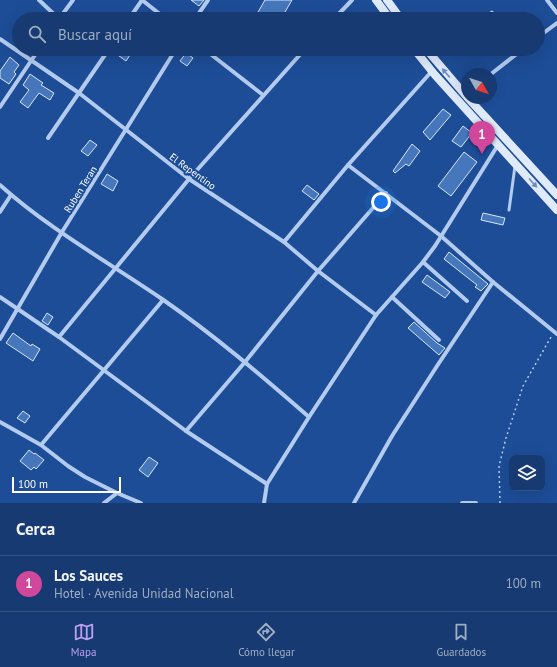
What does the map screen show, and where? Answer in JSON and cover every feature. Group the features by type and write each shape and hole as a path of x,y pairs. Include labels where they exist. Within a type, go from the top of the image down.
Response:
{"main road":[{"path":"376,0 385,12"},
{"path":"387,0 396,12"},
{"path":"420,56 557,210"},
{"path":"433,58 461,88"},
{"path":"475,104 557,195"}],"street":[{"path":"39,0 52,12"},
{"path":"64,12 73,0"},
{"path":"134,12 142,0 157,12"},
{"path":"200,12 208,0"},
{"path":"341,12 352,0"},
{"path":"547,0 557,13"},
{"path":"545,32 557,23"},
{"name":"El Repentino","path":"0,39 12,48"},
{"name":"El Repentino","path":"24,56 79,94 189,179 284,242 318,271 376,315"},
{"path":"0,107 34,56"},
{"path":"48,138 104,56"},
{"name":"Ruben Teran","path":"0,339 62,232 172,56"},
{"path":"213,56 263,95"},
{"path":"59,337 189,179 299,56"},
{"path":"497,69 514,56"},
{"path":"284,242 348,165 432,71"},
{"path":"264,503 267,484 309,417 376,315 423,262 498,145"},
{"path":"348,165 441,236 493,282 556,333"},
{"path":"0,185 11,195 62,232 163,300 245,362 309,417"},
{"path":"186,431 245,362 318,271 386,193"},
{"path":"0,212 11,195"},
{"path":"423,262 467,301"},
{"path":"354,503 392,436 493,282"},
{"path":"0,297 59,337 186,431 267,484"},
{"path":"392,297 440,340"},
{"path":"41,445 105,371 163,300"},
{"path":"0,422 41,445 74,470 117,493 142,503"},
{"path":"104,503 117,493"},
{"path":"462,503 475,503"}],"lane":[{"path":"509,210 516,164"}],"path":[{"path":"500,503 499,466 506,438 523,386 556,333"}],"building":[{"path":"191,0 204,0 199,6"},
{"path":"265,0 292,0 285,12 258,12"},
{"path":"119,56 129,56 126,61"},
{"path":"184,56 190,56 193,58 187,66 180,61"},
{"path":"10,57 19,65 14,72 16,74 9,84 0,78 0,71"},
{"path":"30,74 43,83 41,85 54,93 50,100 39,93 28,108 20,102 29,90 23,85"},
{"path":"443,109 451,115 430,140 423,132"},
{"path":"463,126 472,133 461,147 452,141"},
{"path":"90,140 97,145 88,156 81,151"},
{"path":"412,144 420,151 409,166 406,164 395,173 393,171"},
{"path":"464,152 477,162 451,196 438,186"},
{"path":"107,174 118,181 113,191 101,184"},
{"path":"307,185 319,194 314,200 302,191"},
{"path":"483,213 505,218 503,225 481,220"},
{"path":"449,252 488,284 481,291 475,287 477,285 444,259"},
{"path":"427,275 450,292 445,298 422,282"},
{"path":"47,313 53,317 48,325 42,321"},
{"path":"414,322 437,343 445,348 439,355 408,328"},
{"path":"13,333 31,346 32,344 40,349 33,361 6,343"},
{"path":"23,411 30,416 25,423 17,418"},
{"path":"29,450 44,460 36,469 34,467 31,470 20,461"},
{"path":"149,457 158,463 148,477 139,470"}],"place":[{"name":"Los Sauces","path":"482,154"}]}
